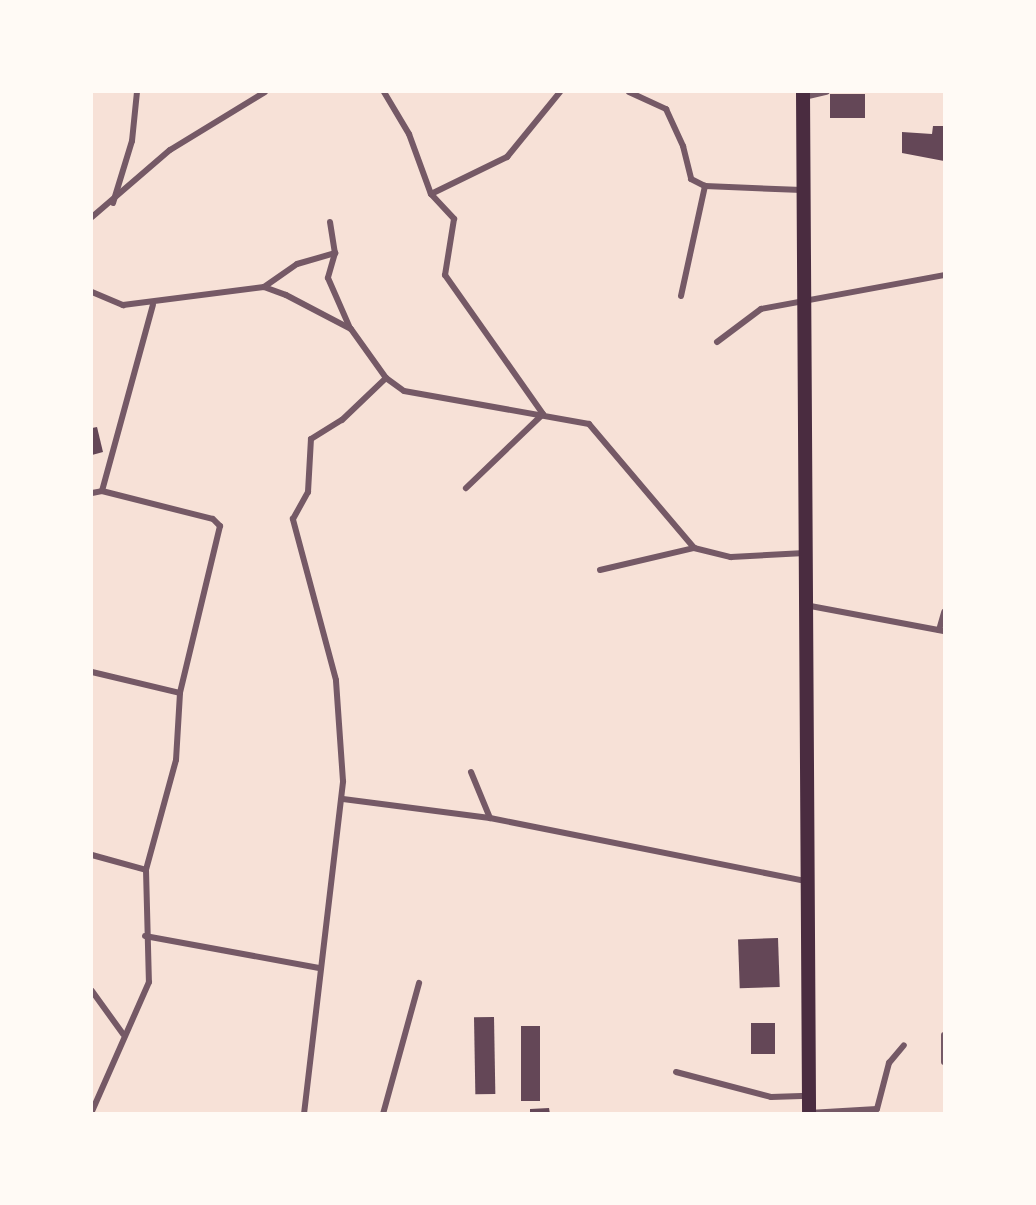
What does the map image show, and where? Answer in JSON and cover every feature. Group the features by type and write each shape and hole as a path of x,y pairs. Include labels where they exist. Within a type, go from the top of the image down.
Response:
{"main road":[{"path":"803,94 805,881 809,1113"}],"street":[{"path":"112,204 132,141 137,92"},
{"path":"92,217 112,204 170,150 265,92"},
{"path":"384,92 408,134 431,194 454,219 446,275 543,414"},
{"path":"431,194 507,157 560,92"},
{"path":"629,92 666,109 683,147 686,171 705,186 802,190"},
{"path":"803,94 826,92"},
{"path":"681,296 705,186"},
{"path":"330,222 335,253 328,278 351,329 386,378 404,391 576,418 600,433 694,548"},
{"path":"92,292 123,305 153,305 264,287 297,264 335,253"},
{"path":"717,342 742,328 754,312 802,300 945,275"},
{"path":"264,287 351,329"},
{"path":"102,491 153,305"},
{"path":"304,1113 319,968 343,798 336,680 293,519 308,492 311,439 342,420 386,378"},
{"path":"466,488 543,414"},
{"path":"92,493 102,491 213,519 220,526 180,693 176,760 146,870 145,936 149,982 123,1034 98,1091 92,1111"},
{"path":"600,570 694,548 731,557 805,553"},
{"path":"804,605 942,630 945,612"},
{"path":"92,672 180,693"},
{"path":"471,772 490,818"},
{"path":"343,798 490,818 805,881"},
{"path":"92,855 146,870"},
{"path":"145,936 319,968"},
{"path":"383,1113 419,983"},
{"path":"92,991 123,1034"},
{"path":"945,1035 945,1062"},
{"path":"809,1113 877,1109 889,1063 904,1045"},
{"path":"676,1072 771,1097 809,1096"},
{"path":"92,1086 98,1091"}],"building":[{"path":"830,94 865,94 865,118 830,118"},
{"path":"933,126 944,126 944,161 902,153 902,132 932,134"},
{"path":"97,427 103,452 92,455 92,428"},
{"path":"778,938 780,987 740,988 738,939"},
{"path":"474,1017 494,1017 495,1094 475,1094"},
{"path":"751,1023 775,1023 775,1054 751,1054"},
{"path":"521,1026 540,1026 540,1101 521,1101"},
{"path":"549,1108 550,1114 530,1114 530,1109"}]}
